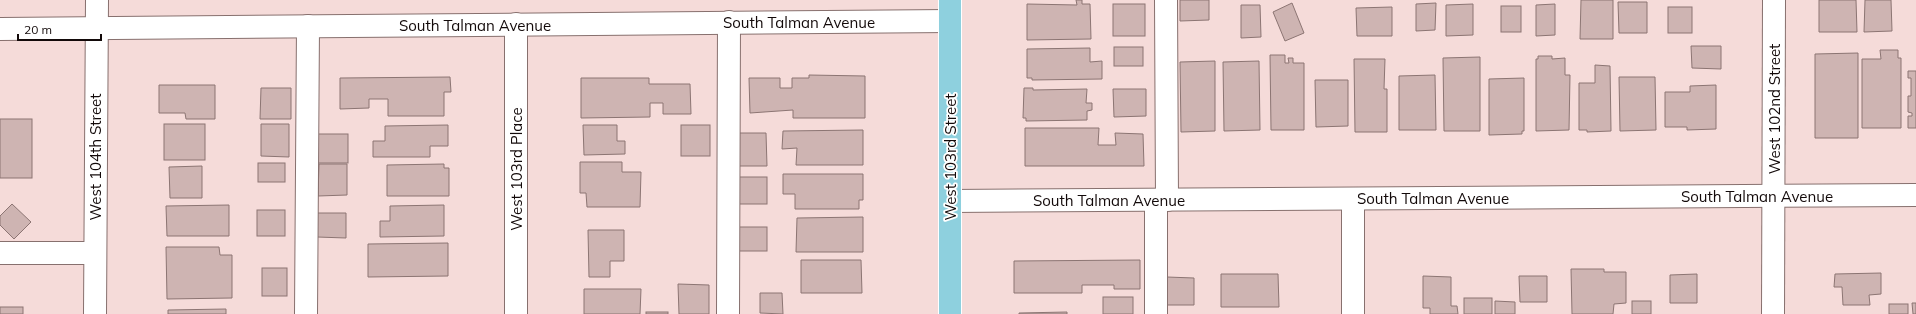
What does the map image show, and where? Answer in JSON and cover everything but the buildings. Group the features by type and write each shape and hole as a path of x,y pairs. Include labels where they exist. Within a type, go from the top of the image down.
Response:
{"main road":[{"name":"West 103rd Street","path":"950,10 950,314"}],"street":[{"name":"West 104th Street","path":"94,314 97,0"},
{"path":"1156,314 1162,200 1166,0"},
{"name":"West 102nd Street","path":"1773,314 1774,0"},
{"name":"South Talman Avenue","path":"0,29 729,22 950,10"},
{"path":"728,314 729,22"},
{"name":"West 103rd Place","path":"516,24 516,314"},
{"path":"306,314 308,26"},
{"name":"South Talman Avenue","path":"950,201 1916,195"},
{"path":"1353,199 1353,314"},
{"path":"0,253 95,253"}]}
